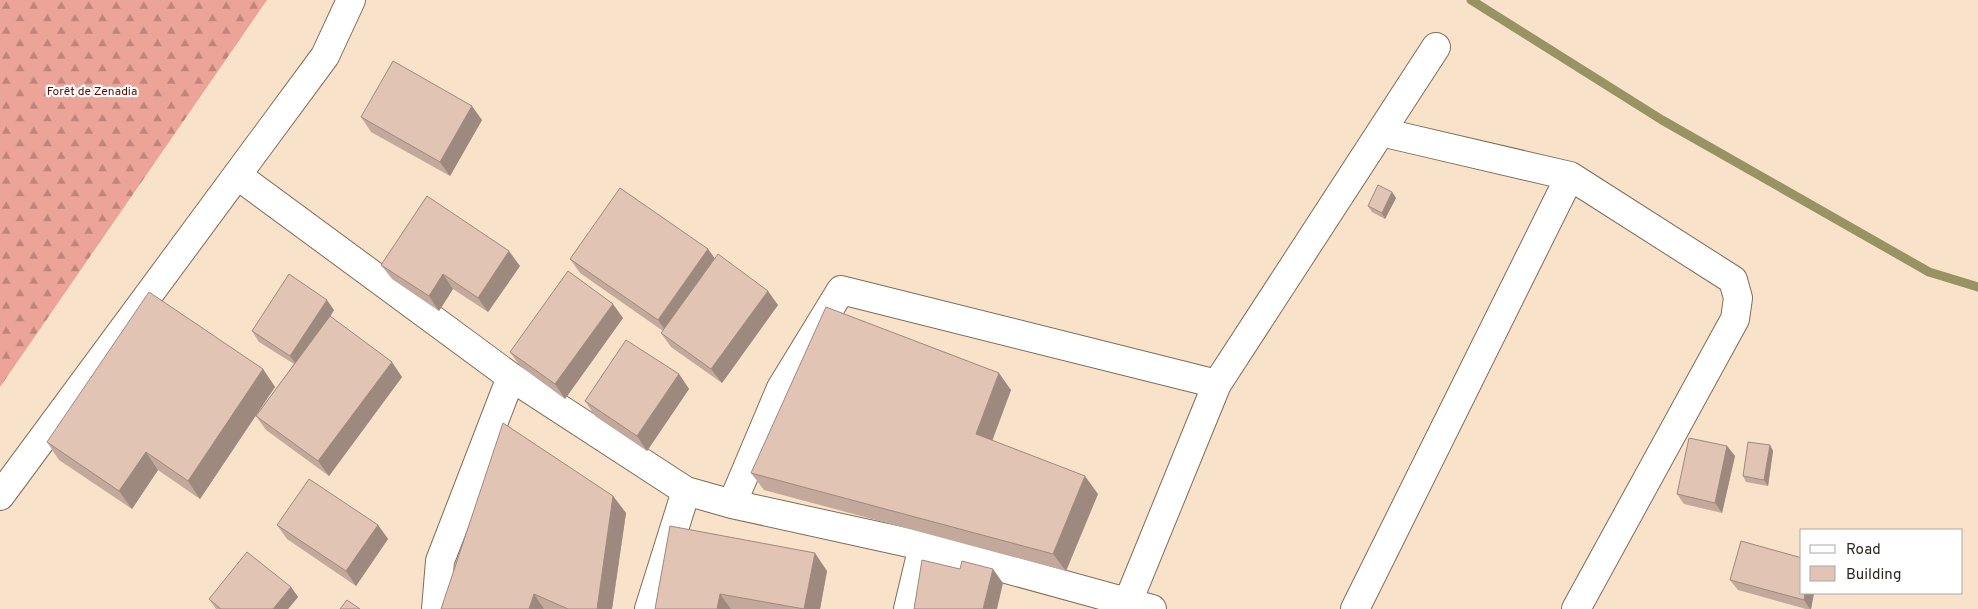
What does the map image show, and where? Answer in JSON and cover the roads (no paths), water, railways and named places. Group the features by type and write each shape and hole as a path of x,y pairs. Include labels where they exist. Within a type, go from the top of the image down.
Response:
{"street":[{"path":"0,496 325,56 350,0"},
{"path":"237,175 511,377 686,491 732,504 923,546 1134,607 1216,384 1436,47"},
{"path":"1381,132 1570,176 1733,280 1738,298 1735,319 1576,609"},
{"path":"1355,609 1570,176"},
{"path":"732,504 781,388 841,290 1216,384"},
{"path":"436,609 440,561 511,377"},
{"path":"649,609 686,491"},
{"path":"908,609 923,546"}],"waterway":[{"path":"1471,0 1662,120 1929,272 1978,287"}],"park label":[{"name":"Forêt de Zenadia","path":"92,92"}]}
